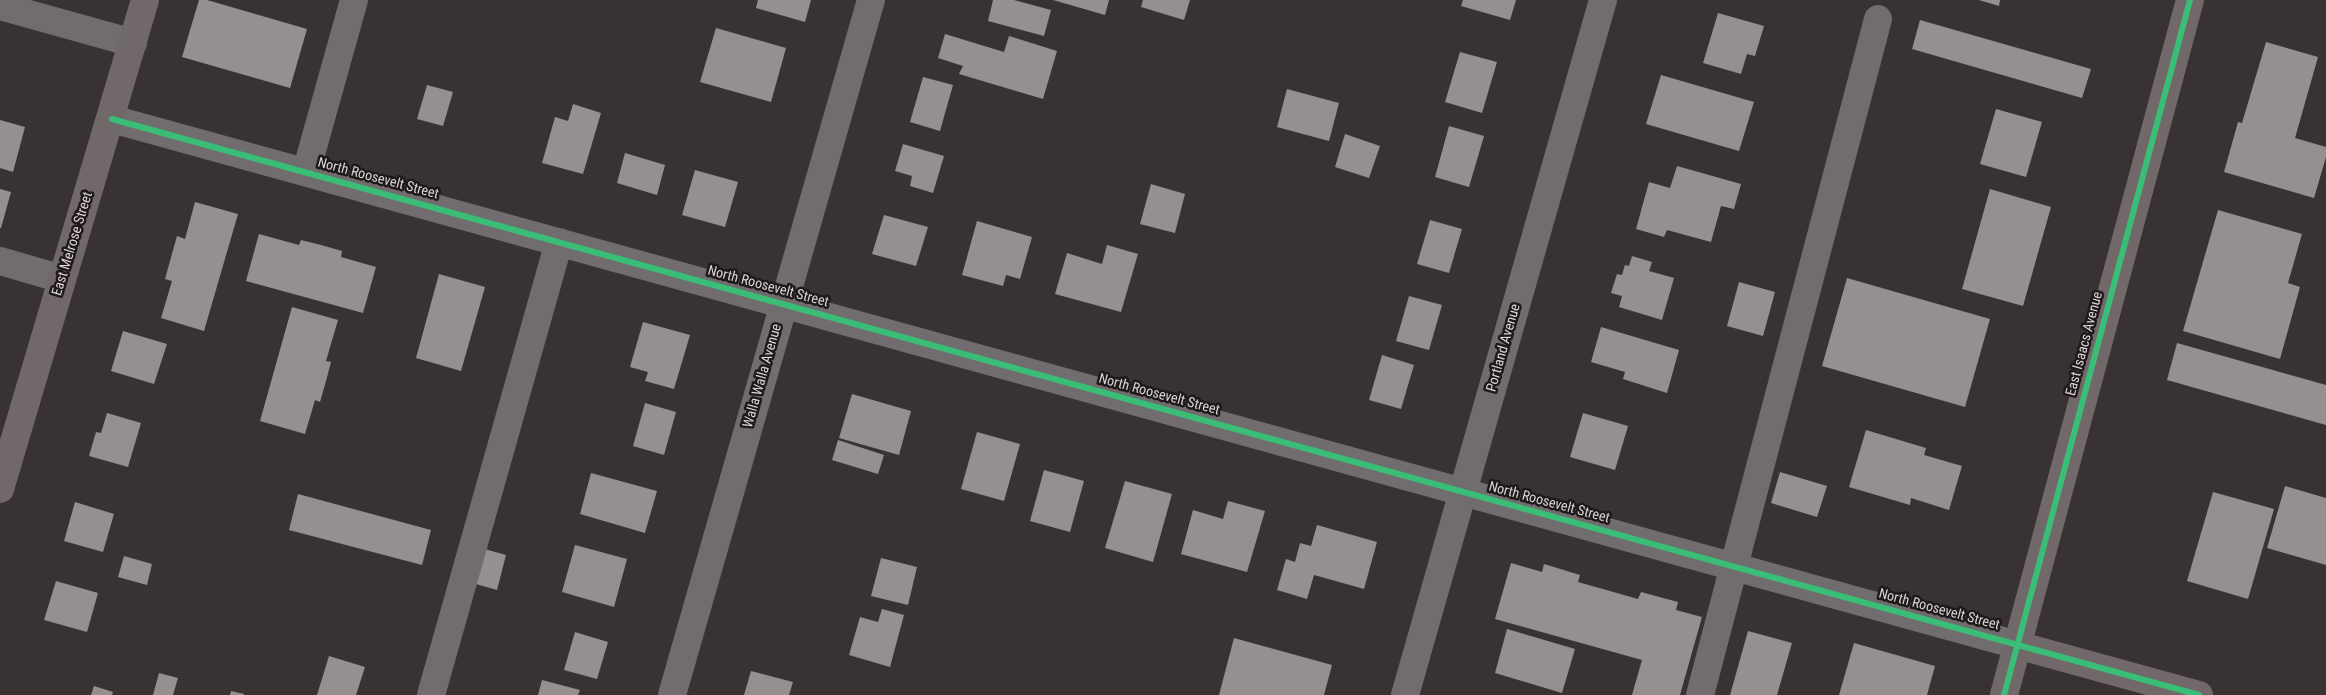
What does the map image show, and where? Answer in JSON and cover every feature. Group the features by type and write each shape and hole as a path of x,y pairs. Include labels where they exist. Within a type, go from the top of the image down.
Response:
{"main road":[{"name":"East Melrose Street","path":"0,489 146,0"},
{"name":"East Isaacs Avenue","path":"2004,695 2190,0"},
{"name":"North Roosevelt Street","path":"2017,645 2199,695"}],"street":[{"path":"306,172 354,0"},
{"name":"Walla Walla Avenue","path":"672,695 871,0"},
{"name":"Portland Avenue","path":"1405,695 1603,0"},
{"path":"0,6 133,43"},
{"path":"1700,695 1878,20"},
{"name":"North Roosevelt Street","path":"112,119 2017,645"},
{"path":"431,695 559,242"},
{"path":"0,261 62,279"}],"building":[{"path":"199,0 207,0 307,29 290,88 182,57"},
{"path":"758,0 811,0 805,22 756,8"},
{"path":"993,0 1014,0 1051,10 1044,36 988,21"},
{"path":"1053,0 1109,0 1105,15"},
{"path":"1143,0 1190,0 1184,20 1141,7"},
{"path":"1463,0 1516,0 1510,20 1461,6"},
{"path":"1979,0 2000,0 1999,6"},
{"path":"1718,13 1764,26 1755,56 1747,54 1741,74 1703,63"},
{"path":"1920,20 2091,69 2082,98 1912,49"},
{"path":"716,28 786,48 771,102 700,82"},
{"path":"945,34 1004,52 1009,36 1057,51 1043,99 959,74 963,66 938,58"},
{"path":"2266,42 2318,57 2295,138 2326,147 2326,157 2314,198 2224,172 2238,122 2242,123"},
{"path":"1460,52 1497,62 1482,113 1445,102"},
{"path":"1661,75 1754,102 1739,151 1646,124"},
{"path":"923,77 953,85 940,131 910,122"},
{"path":"427,85 453,92 443,126 417,119"},
{"path":"1287,89 1339,103 1329,141 1277,127"},
{"path":"573,104 601,113 583,174 542,163 555,117 568,121"},
{"path":"1996,109 2042,122 2026,177 1980,164"},
{"path":"0,120 25,127 13,172 0,168"},
{"path":"1449,126 1484,136 1469,187 1435,177"},
{"path":"1345,134 1380,146 1369,178 1335,167"},
{"path":"903,144 944,156 933,193 910,186 912,176 895,171"},
{"path":"625,153 665,165 657,195 617,183"},
{"path":"1677,166 1741,184 1734,209 1721,206 1711,242 1667,230 1664,237 1636,229 1649,182 1670,188"},
{"path":"695,170 738,182 725,227 682,215"},
{"path":"1151,184 1185,194 1175,233 1140,224"},
{"path":"0,189 11,192 1,228 0,228"},
{"path":"1990,189 2051,207 2023,306 1962,289"},
{"path":"195,202 238,214 204,331 161,318 172,281 165,279 177,236 185,239"},
{"path":"2218,210 2302,234 2288,283 2300,287 2280,359 2183,331"},
{"path":"884,215 928,227 916,266 872,254"},
{"path":"1430,220 1462,229 1449,273 1417,264"},
{"path":"977,221 1032,237 1020,279 1006,275 1003,286 962,275"},
{"path":"259,234 299,245 301,240 321,245 342,251 341,257 376,267 363,313 246,281"},
{"path":"1107,245 1138,254 1121,312 1055,294 1067,253 1102,264"},
{"path":"1632,256 1652,262 1649,271 1674,278 1662,320 1619,307 1622,296 1611,293 1617,274 1622,275 1625,265 1629,266"},
{"path":"439,274 485,287 461,371 416,358"},
{"path":"1847,278 1990,319 1965,407 1822,366"},
{"path":"1739,282 1775,292 1763,336 1727,326"},
{"path":"1409,296 1442,305 1429,350 1396,341"},
{"path":"292,307 338,320 326,361 331,362 320,402 315,400 305,434 260,421"},
{"path":"643,322 690,335 674,389 645,381 648,372 630,367"},
{"path":"1601,327 1679,350 1667,393 1623,379 1625,372 1591,362"},
{"path":"123,331 167,344 154,384 111,371"},
{"path":"2177,343 2326,385 2326,425 2167,380"},
{"path":"1382,355 1414,365 1401,409 1369,400"},
{"path":"852,394 911,411 899,455 839,438"},
{"path":"645,403 676,412 664,455 633,446"},
{"path":"107,413 141,423 128,467 89,456 96,432 101,433"},
{"path":"1583,413 1628,426 1615,470 1570,457"},
{"path":"1866,430 1926,448 1924,455 1962,466 1949,510 1911,498 1910,505 1849,487"},
{"path":"977,432 1020,444 1004,501 961,489"},
{"path":"838,440 884,455 878,474 832,460"},
{"path":"1044,470 1084,481 1070,532 1030,521"},
{"path":"1780,472 1827,486 1817,517 1771,503"},
{"path":"591,473 657,491 645,533 580,514"},
{"path":"1125,481 1172,494 1153,562 1105,548"},
{"path":"2285,486 2326,498 2326,565 2267,548"},
{"path":"2213,492 2274,509 2248,599 2187,581"},
{"path":"298,494 431,530 422,565 289,530"},
{"path":"1228,501 1265,511 1247,572 1181,554 1193,510 1223,519"},
{"path":"75,502 114,514 103,552 64,541"},
{"path":"1317,525 1377,542 1364,589 1314,575 1307,599 1277,590 1286,559 1295,562 1300,543 1311,546"},
{"path":"575,545 627,559 614,607 562,592"},
{"path":"481,548 506,555 497,590 472,583"},
{"path":"124,556 152,564 147,585 118,577"},
{"path":"881,558 917,567 908,605 871,596"},
{"path":"1511,563 1542,572 1544,564 1580,575 1578,582 1638,599 1641,592 1678,602 1676,610 1702,617 1680,695 1632,695 1642,660 1495,619"},
{"path":"56,581 98,593 87,632 44,620"},
{"path":"882,609 904,615 890,667 849,655 860,617 878,622"},
{"path":"1507,629 1575,649 1562,693 1495,673"},
{"path":"1748,631 1792,643 1777,695 1730,695"},
{"path":"575,632 608,642 597,679 564,670"},
{"path":"1234,638 1332,665 1324,695 1219,695"},
{"path":"1854,643 1935,666 1927,695 1839,695"},
{"path":"329,656 365,667 356,695 317,695"},
{"path":"751,671 793,682 789,695 744,695"},
{"path":"159,673 178,678 173,695 153,695"},
{"path":"542,680 580,690 578,695 538,695"},
{"path":"94,686 113,692 112,695 91,695"},
{"path":"231,691 244,694 244,695 230,695"}],"cycle path":[{"path":"2004,695 2190,0"},
{"path":"112,119 2199,695"}]}
